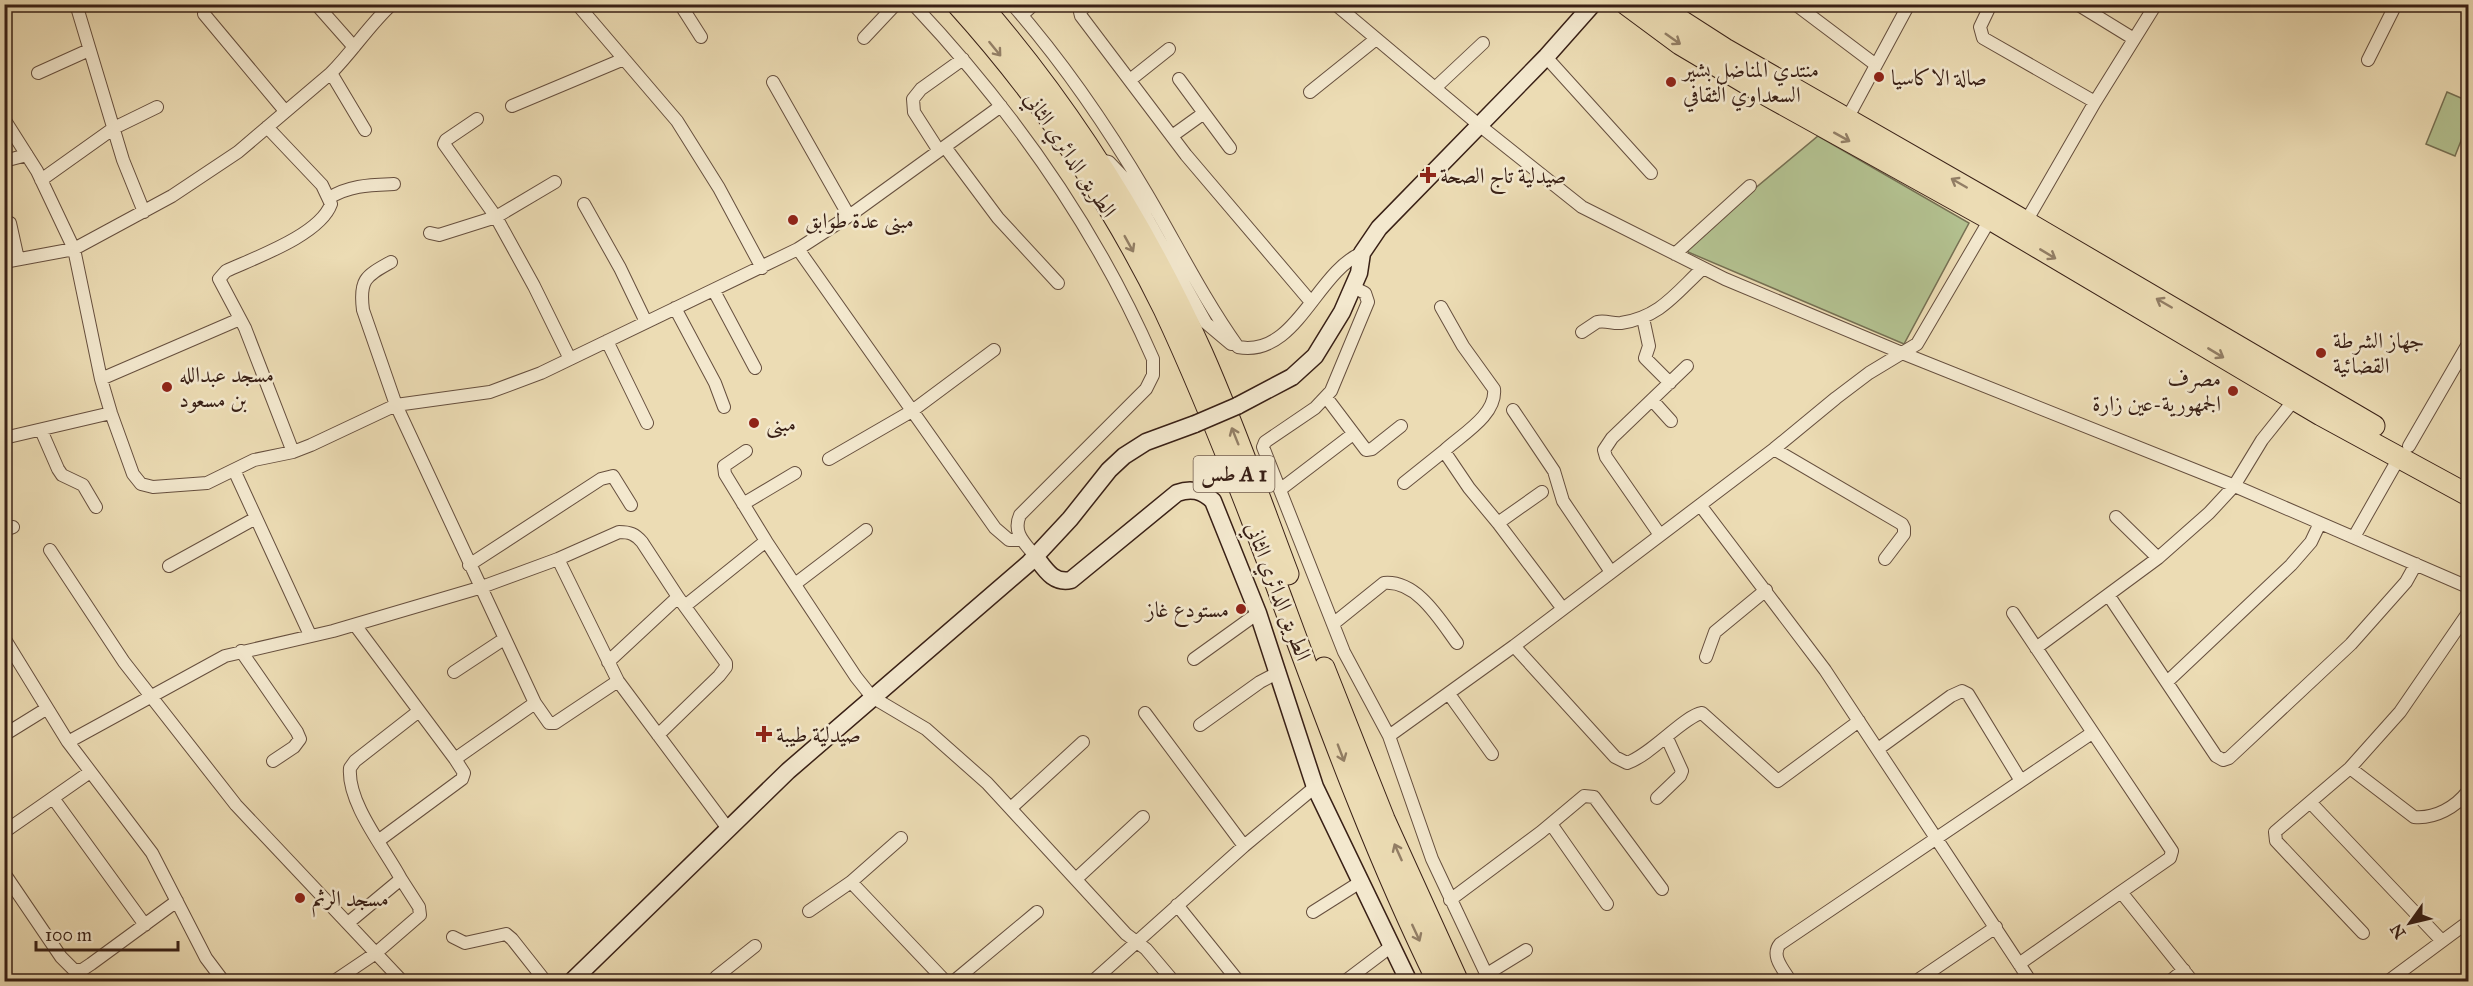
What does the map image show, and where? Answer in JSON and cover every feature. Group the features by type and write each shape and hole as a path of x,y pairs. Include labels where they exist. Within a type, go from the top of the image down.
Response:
{"highway":[{"name":"الطريق الدائري الثاني","path":"957,4 1018,77 1080,164 1118,225 1162,307 1213,421 1369,826 1438,981"},
{"name":"الطريق الدائري الثاني","path":"980,4 1035,72 1096,159 1140,231 1201,352 1380,809 1458,981"},
{"path":"1626,4 1680,44 1847,119 2022,229 2299,393 2405,451 2469,480"},
{"path":"1655,4 1757,78 1994,212"},
{"path":"2405,451 2469,495"}],"street":[{"path":"76,4 129,178 144,212"},
{"path":"316,4 354,47"},
{"path":"4,262 74,249 144,212 212,171 332,73 373,22 392,4"},
{"path":"577,4 676,121 719,188 762,268"},
{"path":"680,4 701,37"},
{"path":"864,38 896,4"},
{"path":"914,4 963,59 1058,186 1098,252 1154,364 1154,375 1146,389 1023,510 1017,525 1022,540 1054,578 1062,581 1071,580 1172,495 1188,490 1199,491 1209,497 1216,505 1258,613 1315,787 1409,981"},
{"path":"1012,4 1108,132 1146,193 1203,296 1238,347"},
{"path":"1022,15 1034,4"},
{"path":"1087,4 1080,14 1172,136 1311,302"},
{"path":"1335,4 1479,125 1582,207 1702,268 1902,353 2234,486 2469,587"},
{"path":"1096,159 1112,164 1132,190 1206,323 1227,342 1238,347 1256,347 1271,341 1295,322 1339,267 1362,253 1379,228 1546,57 1593,4"},
{"path":"1796,4 1876,65"},
{"path":"1847,119 1909,4"},
{"path":"1991,4 1980,27 1983,38 2095,102"},
{"path":"2077,4 2134,39"},
{"path":"2022,229 2095,102 2156,4"},
{"path":"2368,60 2396,4"},
{"path":"204,14 285,111"},
{"path":"1310,92 1376,39"},
{"path":"1435,88 1483,43"},
{"path":"1130,80 1169,49"},
{"path":"38,73 89,50"},
{"path":"1546,57 1651,173"},
{"path":"512,106 624,59"},
{"path":"963,59 917,92 913,99 914,112 998,218 1058,283"},
{"path":"332,73 365,130"},
{"path":"1179,79 1230,148"},
{"path":"773,82 849,216"},
{"path":"4,118 41,180 74,249 101,379 111,413 133,474 141,484 153,487 207,483 254,460 293,452 396,405 490,392 531,377 798,249 849,216 1000,106"},
{"path":"41,180 114,128 157,107"},
{"path":"1172,136 1204,113"},
{"path":"477,119 446,140 444,144 496,217 534,286 570,359"},
{"path":"267,127 322,185 331,204 326,215 273,251 242,264 219,279 220,285 240,319 293,452"},
{"path":"4,161 27,155"},
{"path":"430,233 439,235 496,217 555,182"},
{"path":"329,198 355,186 394,184"},
{"path":"1675,254 1750,186"},
{"path":"584,204 620,268 646,322"},
{"path":"1389,736 1563,609 1774,449 1844,392 1920,340 1994,212"},
{"path":"10,222 18,259"},
{"path":"798,249 998,532 1009,540 1022,540"},
{"path":"571,981 788,771 1035,556 1070,519 1109,470 1124,456 1146,442 1238,406 1292,376 1316,356 1333,330 1353,287 1359,273 1362,253"},
{"path":"391,262 368,274 364,280 361,296 363,310 396,405 479,588 535,704 549,723 555,723 618,681"},
{"path":"1582,332 1597,322 1617,324 1643,318 1656,312 1702,268"},
{"path":"1353,287 1365,293 1368,302 1339,377 1326,397 1315,408 1263,445 1333,624 1389,736 1423,837 1450,900 1489,978 1526,950"},
{"path":"714,291 755,368"},
{"path":"1404,483 1483,417 1491,408 1495,397 1494,389 1463,346 1441,307"},
{"path":"675,308 715,383 724,407"},
{"path":"1643,318 1649,346 1645,357 1670,383"},
{"path":"101,379 240,319"},
{"path":"608,341 647,423"},
{"path":"2354,537 2469,344"},
{"path":"829,459 912,411 994,350"},
{"path":"1660,535 1606,457 1605,450 1612,438 1687,366"},
{"path":"2036,648 2158,558 2209,513 2234,486 2262,440 2299,393"},
{"path":"1326,397 1365,449 1368,450 1401,426"},
{"path":"1652,400 1671,421"},
{"path":"1513,410 1554,471 1563,501 1611,572"},
{"path":"4,438 111,413"},
{"path":"41,430 62,475 83,485 96,507"},
{"path":"1281,489 1353,434"},
{"path":"1774,449 1902,524 1904,534 1885,559"},
{"path":"1444,450 1469,488 1563,609"},
{"path":"746,451 727,463 723,469 766,541 856,677 872,697 933,734 1011,808 1126,934 1146,949 1174,981"},
{"path":"234,470 310,635"},
{"path":"743,504 795,473"},
{"path":"469,565 607,477 613,476 617,480 632,505"},
{"path":"1498,523 1542,492"},
{"path":"1700,505 1825,670 2031,981"},
{"path":"2116,517 2158,558"},
{"path":"169,566 256,518"},
{"path":"2167,682 2291,565 2311,542 2320,523"},
{"path":"795,584 866,530"},
{"path":"68,742 210,663 242,651 355,625 479,588 558,559 619,532 636,535 642,542 682,602 723,656 726,667 658,735"},
{"path":"608,662 682,602 766,541"},
{"path":"50,550 124,662 255,827 402,981"},
{"path":"558,559 618,681 729,830"},
{"path":"2109,596 2216,756 2226,760 2351,644 2406,582 2416,564"},
{"path":"1333,624 1384,583 1389,582 1424,599 1457,643"},
{"path":"1706,657 1715,632 1766,590"},
{"path":"1194,659 1258,613"},
{"path":"2013,613 2172,851 2170,858 2019,964"},
{"path":"2363,933 2274,837 2278,828 2350,768 2400,712 2469,613"},
{"path":"355,625 464,773 462,779 378,841"},
{"path":"4,638 68,742 152,853 206,958 224,981"},
{"path":"454,672 504,639"},
{"path":"1514,646 1621,761 1631,762 1667,738 1690,719 1702,713 1778,782 1859,721"},
{"path":"242,651 300,739 294,747 273,761"},
{"path":"1200,725 1260,682 1279,672"},
{"path":"1878,749 1962,690 1968,694 2021,781"},
{"path":"1449,694 1492,754"},
{"path":"455,759 535,704"},
{"path":"4,735 46,709"},
{"path":"333,981 376,952 420,915 419,907 378,841 352,787 350,768 355,761 419,711"},
{"path":"1144,713 1244,846"},
{"path":"1791,981 1776,957 1776,948 1780,944 2092,733"},
{"path":"1657,798 1680,776 1682,771 1667,738"},
{"path":"1011,808 1083,742"},
{"path":"2350,768 2414,817 2425,818 2442,811 2456,804 2469,791"},
{"path":"4,832 90,772"},
{"path":"1092,981 1244,846 1315,787"},
{"path":"1450,900 1551,824 1584,796 1594,796 1662,889"},
{"path":"54,798 145,925"},
{"path":"2310,802 2442,941"},
{"path":"1076,879 1143,817"},
{"path":"1551,824 1607,904"},
{"path":"809,911 851,882 901,838"},
{"path":"4,873 61,957 74,970 82,970 91,964 177,901"},
{"path":"348,923 401,879"},
{"path":"1313,912 1362,881"},
{"path":"851,882 946,981"},
{"path":"2121,892 2193,981"},
{"path":"1177,905 1239,981"},
{"path":"953,981 1037,912"},
{"path":"2387,981 2469,922"},
{"path":"1915,981 1996,927"},
{"path":"453,938 465,943 506,934 546,981"},
{"path":"1344,981 1393,945"},
{"path":"716,981 716,977 755,946"},
{"path":"1932,970 1940,981"},
{"path":"2169,981 2184,970"}],"green space":[{"path":"2447,92 2468,101 2468,123 2455,156 2426,144"},
{"path":"1818,136 1969,223 1904,344 1688,252 1688,244"}],"place":[{"name":"صالة الاكاسيا","path":"1879,77"},
{"name":"منتدي المناضل بشير السعداوي الثقافي","path":"1671,82"},
{"name":"صيدلية تاج الصحة","path":"1428,175"},
{"name":"مبنى عدة طوابق","path":"793,220"},
{"name":"جهاز الشرطة القضائية","path":"2321,353"},
{"name":"مسجد عبدالله بن مسعود","path":"167,387"},
{"name":"مصرف الجمهورية-عين زارة","path":"2233,391"},
{"name":"مبنى","path":"754,423"},
{"name":"مستودع غاز","path":"1241,609"},
{"name":"صيدلية طيبة","path":"764,734"},
{"name":"مسجد الرثم","path":"300,898"}]}
